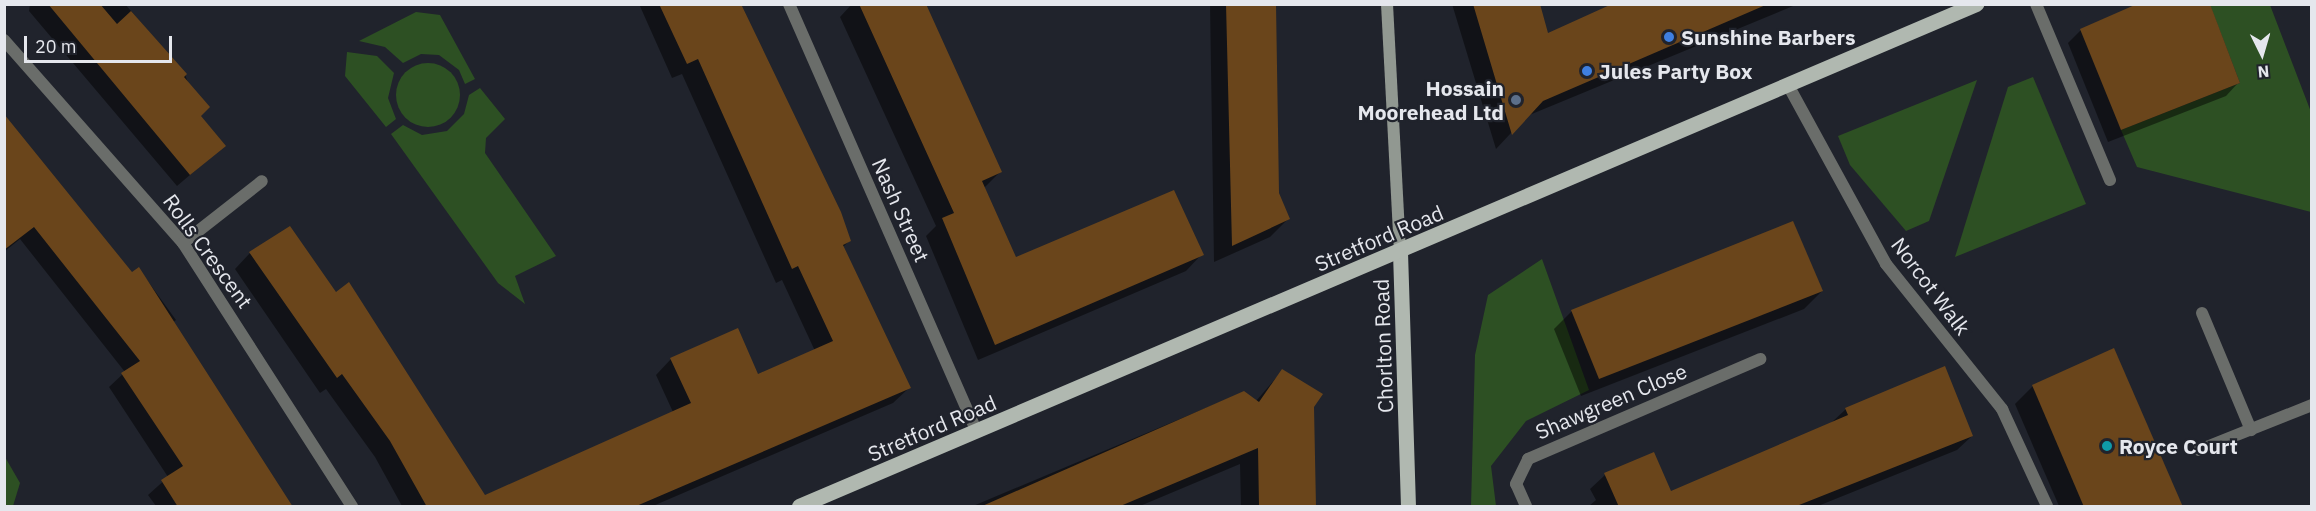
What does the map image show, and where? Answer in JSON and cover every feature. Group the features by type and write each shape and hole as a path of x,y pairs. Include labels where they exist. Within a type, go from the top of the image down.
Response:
{"main road":[{"name":"Chorlton Road","path":"1387,4 1400,252 1408,507"},
{"name":"Stretford Road","path":"799,507 1976,4"}],"street":[{"name":"Nash Street","path":"789,4 976,432"},
{"path":"2036,4 2110,180"},
{"name":"Rolls Crescent","path":"4,40 183,243 352,507"},
{"name":"Norcot Walk","path":"1788,85 1886,264 2002,409 2047,507"},
{"path":"183,243 262,181"},
{"path":"2202,313 2251,430"},
{"name":"Shawgreen Close","path":"1526,507 1516,484 1528,459 1760,359"},
{"path":"2199,450 2312,405"}],"green space":[{"path":"2210,5 2270,5 2311,112 2311,212 2137,167 2121,130 2240,83"},
{"path":"416,12 440,15 475,79 465,84 459,70 439,55 421,54 403,63 385,47 359,41"},
{"path":"347,52 377,56 394,73 388,98 396,119 386,127 345,76"},
{"path":"428,63 440,65 451,72 458,83 460,95 458,107 451,118 440,125 428,127 416,125 405,118 398,107 396,95 398,83 405,72 416,65"},
{"path":"2033,77 2086,204 1955,257 2008,87"},
{"path":"1977,80 1929,221 1906,231 1850,165 1838,136"},
{"path":"480,88 505,119 486,138 485,153 556,256 515,276 525,304 498,283 391,134 403,125 422,135 447,131 464,114 469,95"},
{"path":"1542,259 1589,390 1526,421 1491,466 1496,506 1471,506 1475,355 1488,295"},
{"path":"5,457 20,483 13,506 5,506"}],"building":[{"path":"48,4 100,4 117,24 131,11 187,74 184,77 210,107 201,116 226,146 190,175"},
{"path":"659,4 741,4 841,212 851,241 843,245 911,388 634,507 427,507 390,441 342,374 337,378 249,252 290,226 336,292 349,282 485,495 691,403 670,358 738,328 758,374 833,341 798,266 792,269 698,59 687,64"},
{"path":"859,4 926,4 1002,172 982,181 1016,257 1174,190 1204,255 995,345 942,218 954,213"},
{"path":"1226,4 1276,4 1279,193 1290,219 1232,246"},
{"path":"1473,4 1540,4 1548,33 1612,4 1768,4 1543,101 1512,135"},
{"path":"2137,4 2210,4 2240,83 2121,130 2080,29"},
{"path":"4,114 132,272 139,267 293,507 178,507 161,480 183,466 121,373 140,361 34,227 4,250"},
{"path":"1793,221 1823,291 1599,379 1571,310"},
{"name":"Royce Court","path":"2114,348 2183,507 2084,507 2032,385"},
{"path":"1945,366 1973,436 1794,507 1619,507 1604,473 1654,452 1671,491 1848,415 1845,408"},
{"path":"1282,369 1323,394 1314,407 1316,507 1259,507 1258,448 1118,507 980,507 1244,391 1259,402"}],"place":[{"name":"Sunshine Barbers","path":"1669,37"},
{"name":"Jules Party Box","path":"1587,71"},
{"name":"Hossain Moorehead Ltd","path":"1516,100"},
{"name":"Royce Court","path":"2107,446"}]}
